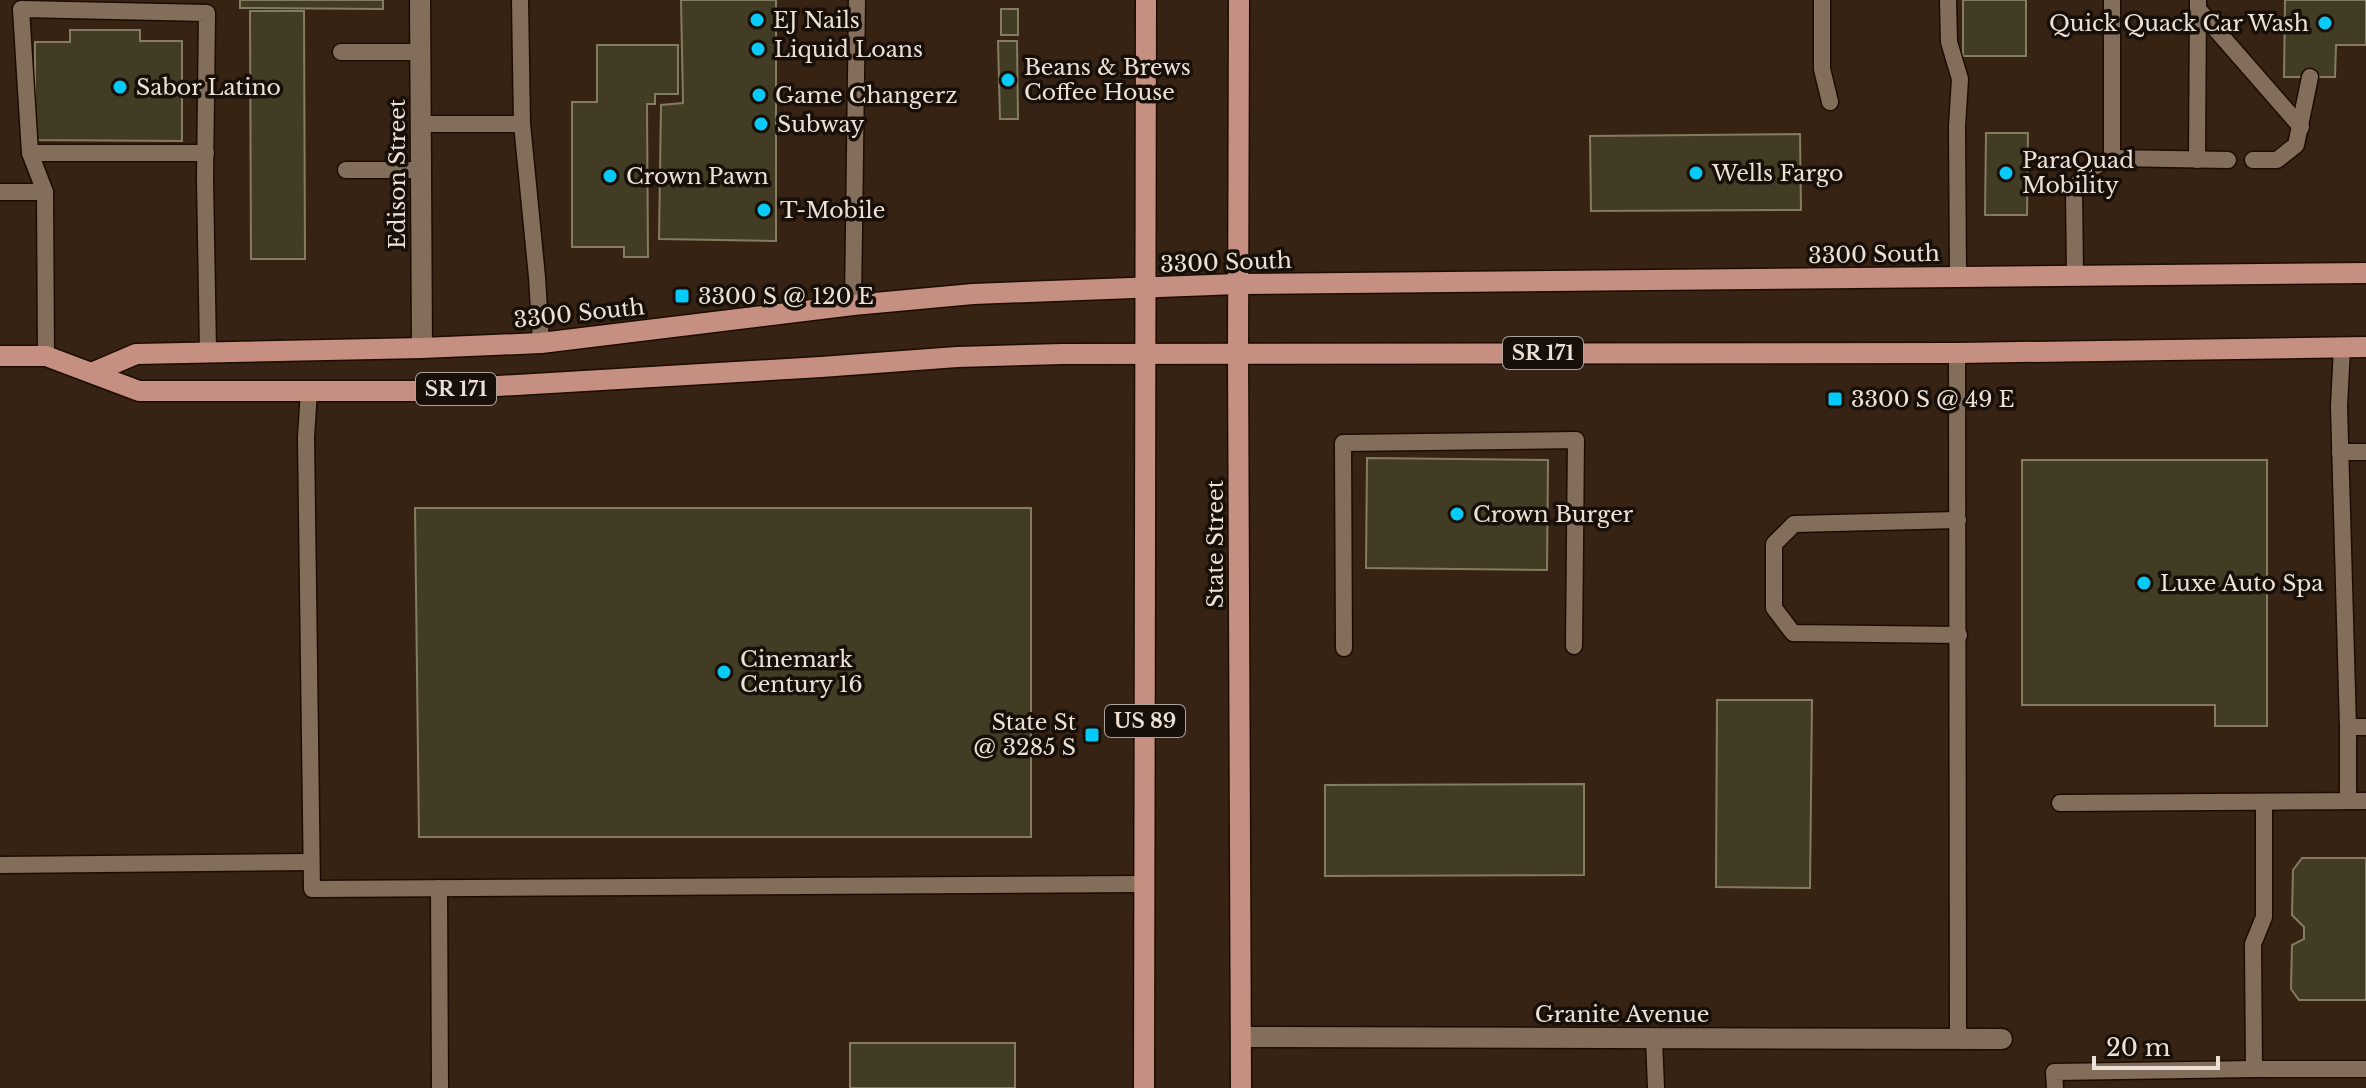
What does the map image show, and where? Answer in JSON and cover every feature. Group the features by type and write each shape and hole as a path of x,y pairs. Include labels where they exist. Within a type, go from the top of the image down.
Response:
{"main road":[{"name":"US 89","path":"1144,1088 1146,0"},
{"name":"State Street","path":"1239,0 1241,1088"},
{"name":"3300 South","path":"94,372 136,354 541,343 853,305 973,294 1238,284 2366,273"},
{"name":"SR 171","path":"0,356 46,356 139,391 414,391 957,357 1238,353 1957,353 2366,347"}],"street":[{"name":"Edison Street","path":"420,0 422,348"},
{"name":"Granite Avenue","path":"1241,1037 2002,1039"}],"lane":[{"path":"520,0 522,124 541,343"},
{"path":"853,305 857,0"},
{"path":"1822,0 1822,69 1830,102"},
{"path":"1948,0 1949,42 1960,79 1957,126 1958,277"},
{"path":"2112,0 2112,158"},
{"path":"2197,160 2198,5"},
{"path":"2198,5 2301,127"},
{"path":"46,356 45,192 30,153 21,9 207,13 208,352"},
{"path":"341,52 420,52"},
{"path":"2253,160 2277,160 2296,145 2310,77"},
{"path":"421,124 522,124"},
{"path":"30,153 206,153"},
{"path":"2075,276 2074,189 2088,170 2112,158 2228,160"},
{"path":"346,170 421,170"},
{"path":"0,192 45,192"},
{"path":"2342,348 2339,406 2348,801"},
{"path":"1957,353 1958,1039"},
{"path":"309,391 306,437 312,889 1144,884"},
{"path":"1344,648 1343,443 1576,440 1574,646"},
{"path":"2340,452 2366,452"},
{"path":"1958,520 1794,524 1774,544 1774,608 1793,633 1959,635"},
{"path":"2348,727 2366,727"},
{"path":"2060,803 2366,801"},
{"path":"2254,1069 2253,944 2264,917 2264,802"},
{"path":"0,865 311,862"},
{"path":"439,888 440,1088"},
{"path":"1654,1038 1656,1088"},
{"path":"2055,1088 2054,1072 2366,1069"}],"building":[{"path":"240,0 383,0 383,9 240,8"},
{"path":"681,0 776,0 776,241 659,239 661,105 683,103"},
{"path":"1963,0 2026,0 2026,56 1963,56"},
{"name":"Quick Quack Car Wash","path":"2285,0 2366,0 2366,45 2336,45 2335,77 2284,77"},
{"name":"Beans & Brews Coffee House","path":"1001,9 1018,9 1018,35 1001,35"},
{"path":"250,11 304,11 305,259 251,259"},
{"path":"70,30 140,30 140,41 182,41 182,141 35,140 35,42 70,42"},
{"name":"Beans & Brews Coffee House","path":"998,41 1017,41 1018,119 1000,119"},
{"name":"Crown Pawn","path":"597,45 678,45 678,94 655,94 655,104 647,104 648,257 624,257 624,247 572,247 572,102 597,102"},
{"path":"1986,133 2028,133 2027,215 1985,215"},
{"name":"Wells Fargo","path":"1800,134 1801,210 1591,211 1590,136"},
{"name":"Crown Burger","path":"1367,458 1548,460 1547,570 1366,568"},
{"name":"Luxe Auto Spa","path":"2022,460 2267,460 2267,726 2215,726 2215,705 2022,705"},
{"name":"Cinemark Century 16","path":"415,508 1031,508 1031,837 419,837"},
{"path":"1717,700 1812,700 1810,888 1716,887"},
{"path":"1584,784 1584,875 1325,876 1325,785"},
{"path":"2302,858 2366,858 2366,1000 2299,1000 2291,989 2292,945 2304,939 2304,927 2292,915 2293,870"},
{"path":"850,1043 1015,1043 1015,1088 850,1088"}],"place":[{"name":"EJ Nails","path":"757,20"},
{"name":"Quick Quack Car Wash","path":"2325,23"},
{"name":"Liquid Loans","path":"758,49"},
{"name":"Beans & Brews Coffee House","path":"1008,80"},
{"name":"Sabor Latino","path":"120,87"},
{"name":"Game Changerz","path":"759,95"},
{"name":"Subway","path":"761,124"},
{"name":"Wells Fargo","path":"1696,173"},
{"name":"ParaQuad Mobility","path":"2006,173"},
{"name":"Crown Pawn","path":"610,176"},
{"name":"T-Mobile","path":"764,210"},
{"name":"3300 S @ 120 E","path":"682,296"},
{"name":"3300 S @ 49 E","path":"1835,399"},
{"name":"Crown Burger","path":"1457,514"},
{"name":"Luxe Auto Spa","path":"2144,583"},
{"name":"Cinemark Century 16","path":"724,672"},
{"name":"State St @ 3285 S","path":"1092,735"}]}
